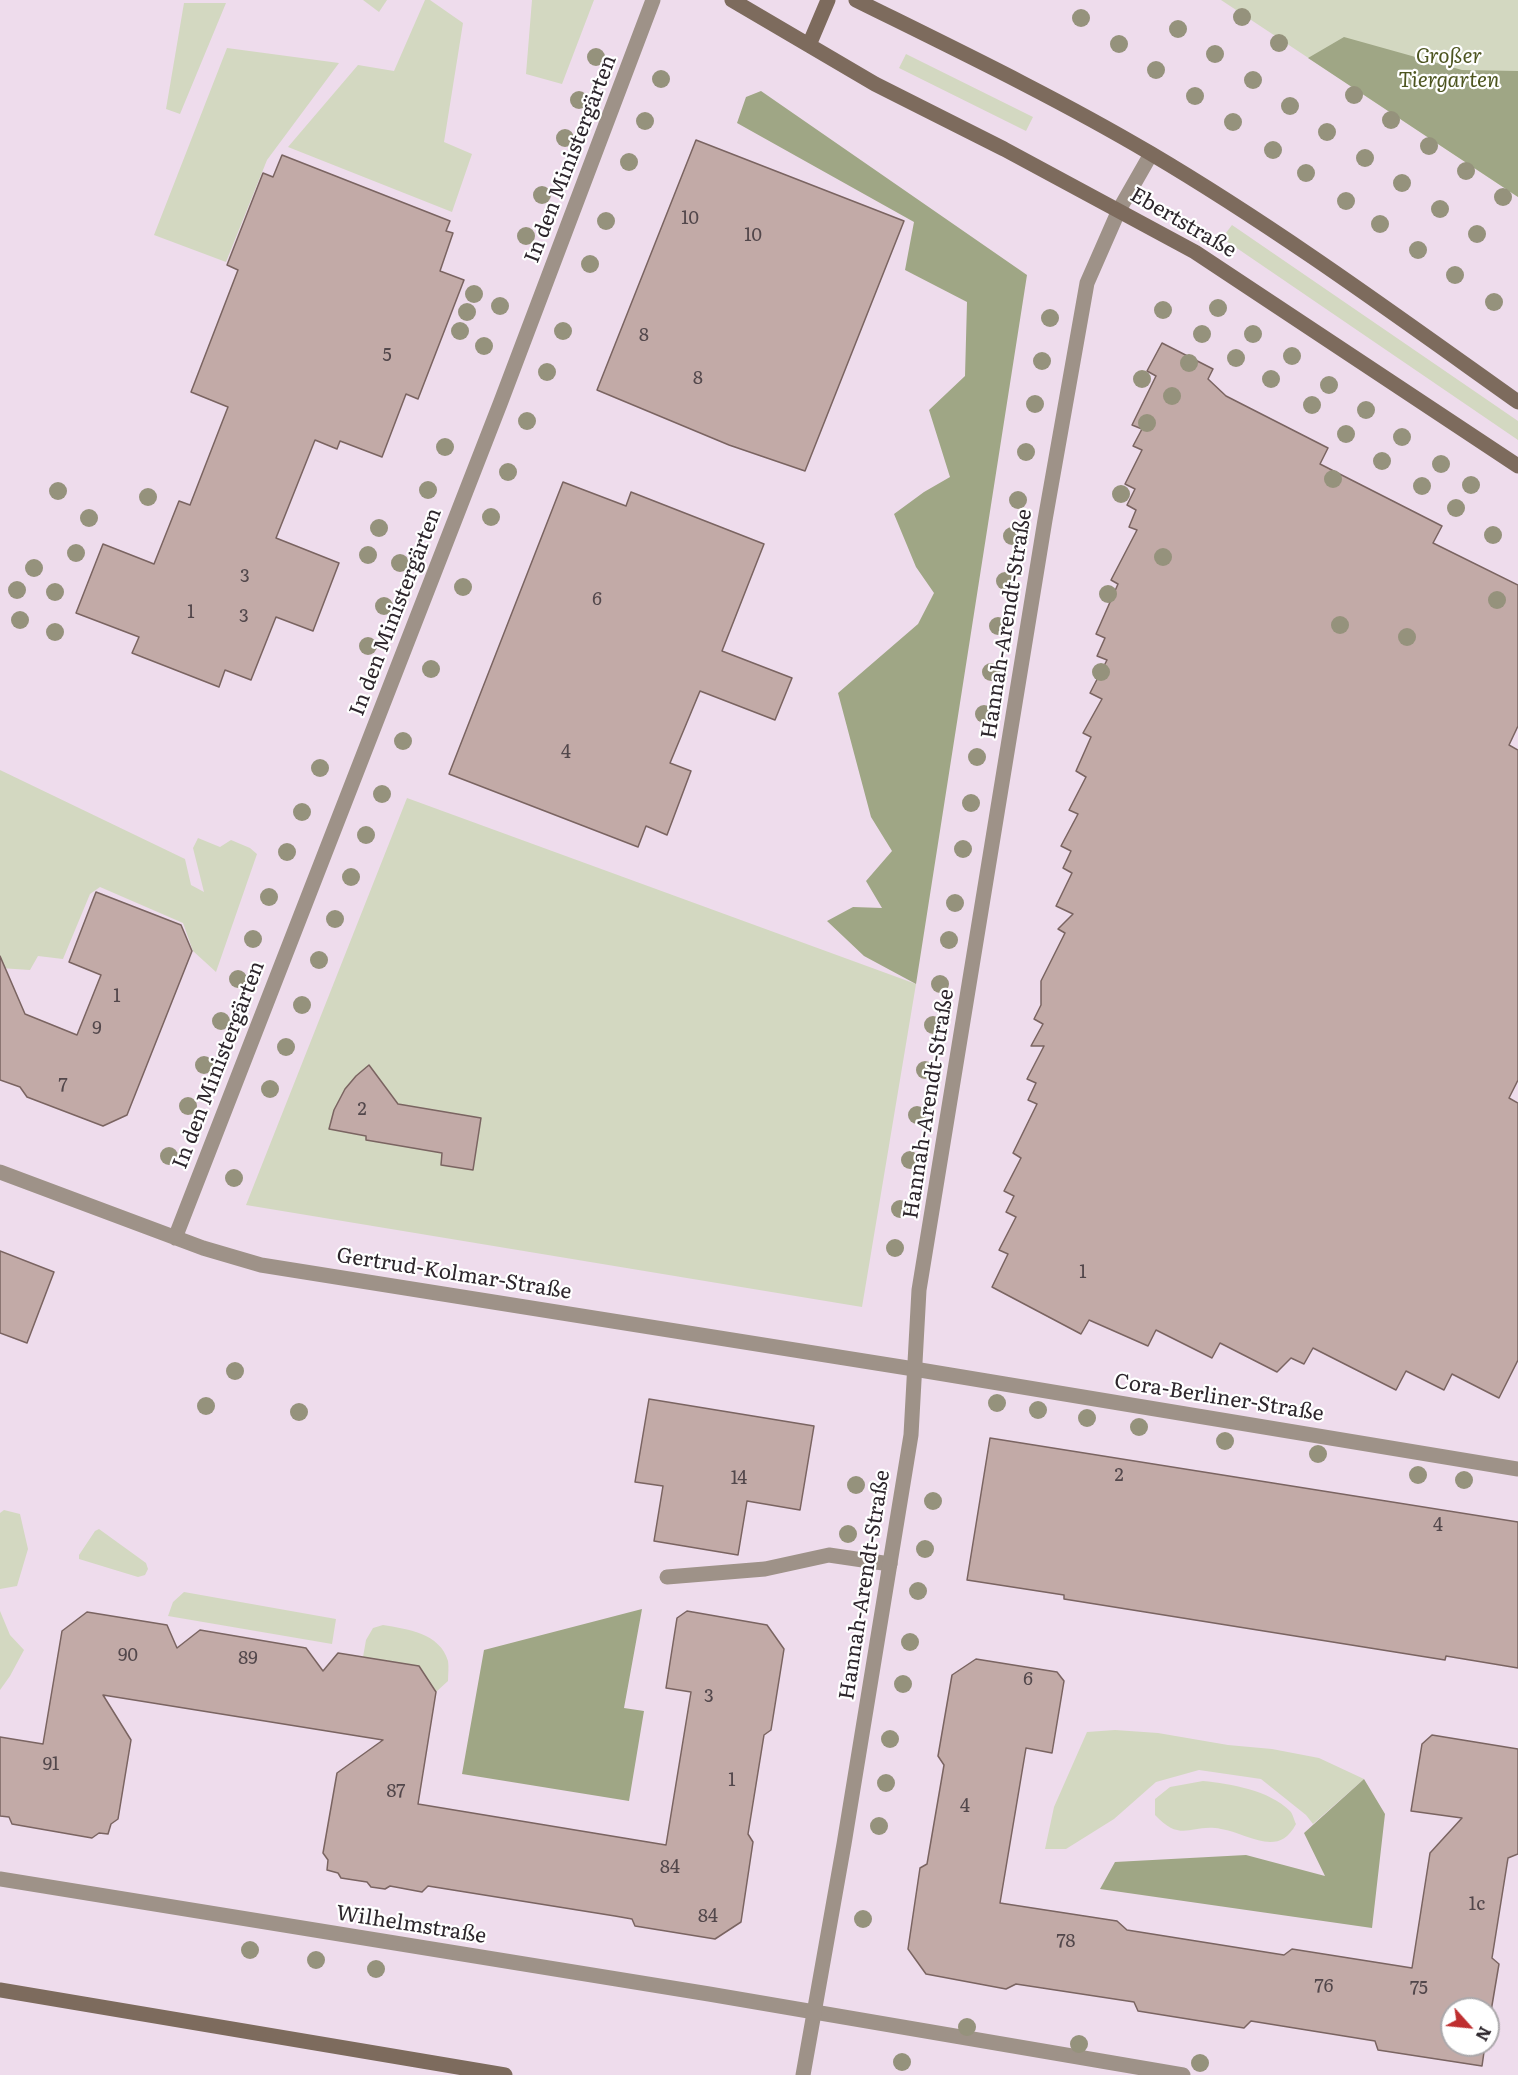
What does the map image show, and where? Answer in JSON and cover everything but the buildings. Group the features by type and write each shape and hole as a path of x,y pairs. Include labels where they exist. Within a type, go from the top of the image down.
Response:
{"main road":[{"name":"Ebertstraße","path":"732,0 754,6 809,45 888,91 1004,149 1195,252 1518,466"},
{"path":"809,45 828,0"},
{"name":"Ebertstraße","path":"856,0 1045,94 1151,154 1249,215 1518,402"},
{"path":"0,1990 505,2075"}],"street":[{"name":"In den Ministergärten","path":"175,1238 500,404 653,0"},
{"name":"Hannah-Arendt-Straße","path":"803,2075 911,1435 921,1278 1045,520 1085,294 1087,283 1119,210 1151,154"},
{"name":"Gertrud-Kolmar-Straße","path":"0,1172 175,1238 261,1265 914,1369"},
{"name":"Cora-Berliner-Straße","path":"914,1369 1518,1468"},
{"path":"668,1577 765,1569 829,1555 890,1564"},
{"name":"Wilhelmstraße","path":"0,1879 815,2012 1183,2075"}],"green space":[{"path":"363,0 387,0 379,12"},
{"path":"425,0 430,0 463,23 444,142 472,154 452,212 288,147 358,65 394,71"},
{"path":"532,0 594,0 562,84 526,74"},
{"name":"Großer Tiergarten","path":"1221,0 1518,0 1518,197"},
{"path":"184,3 226,3 180,114 166,109"},
{"path":"1344,37 1462,70 1518,71 1518,197 1308,58"},
{"path":"227,48 339,63 267,160 226,262 154,235"},
{"path":"906,54 1033,117 1026,131 899,68"},
{"path":"761,91 1027,275 916,984 864,956 827,921 853,907 882,908 866,881 892,851 871,817 838,693 918,624 934,593 916,567 894,514 924,492 950,477 929,410 965,376 967,302 905,270 914,222 737,123 746,97"},
{"path":"1232,225 1518,421 1518,440 1222,238"},
{"path":"0,770 185,859 191,885 204,892 193,848 198,838 220,847 231,840 250,848 257,854 216,972 193,951 183,923 100,887 90,894 63,959 38,956 30,970 0,968"},
{"path":"407,798 916,984 862,1307 246,1205"},
{"path":"4,1510 20,1514 28,1549 17,1586 0,1589 0,1513"},
{"path":"99,1529 146,1563 148,1569 145,1575 138,1577 79,1559 79,1555 95,1531"},
{"path":"184,1592 336,1619 332,1644 168,1616 173,1602"},
{"path":"642,1609 624,1708 644,1711 629,1801 462,1774 484,1650"},
{"path":"0,1611 10,1635 24,1650 0,1690"},
{"path":"383,1625 422,1634 438,1644 448,1661 448,1681 436,1692 419,1666 363,1657 366,1640 373,1628"},
{"path":"1115,1730 1158,1733 1319,1758 1364,1779 1313,1824 1306,1815 1261,1779 1199,1770 1156,1782 1114,1819 1066,1849 1045,1849 1054,1807 1087,1732"},
{"path":"1364,1779 1385,1814 1372,1928 1100,1889 1115,1862 1246,1855 1325,1876 1304,1833"},
{"path":"1203,1781 1237,1786 1261,1793 1290,1811 1296,1824 1289,1834 1280,1840 1271,1842 1221,1829 1202,1828 1180,1831 1164,1824 1155,1815 1155,1799 1170,1787"}]}
